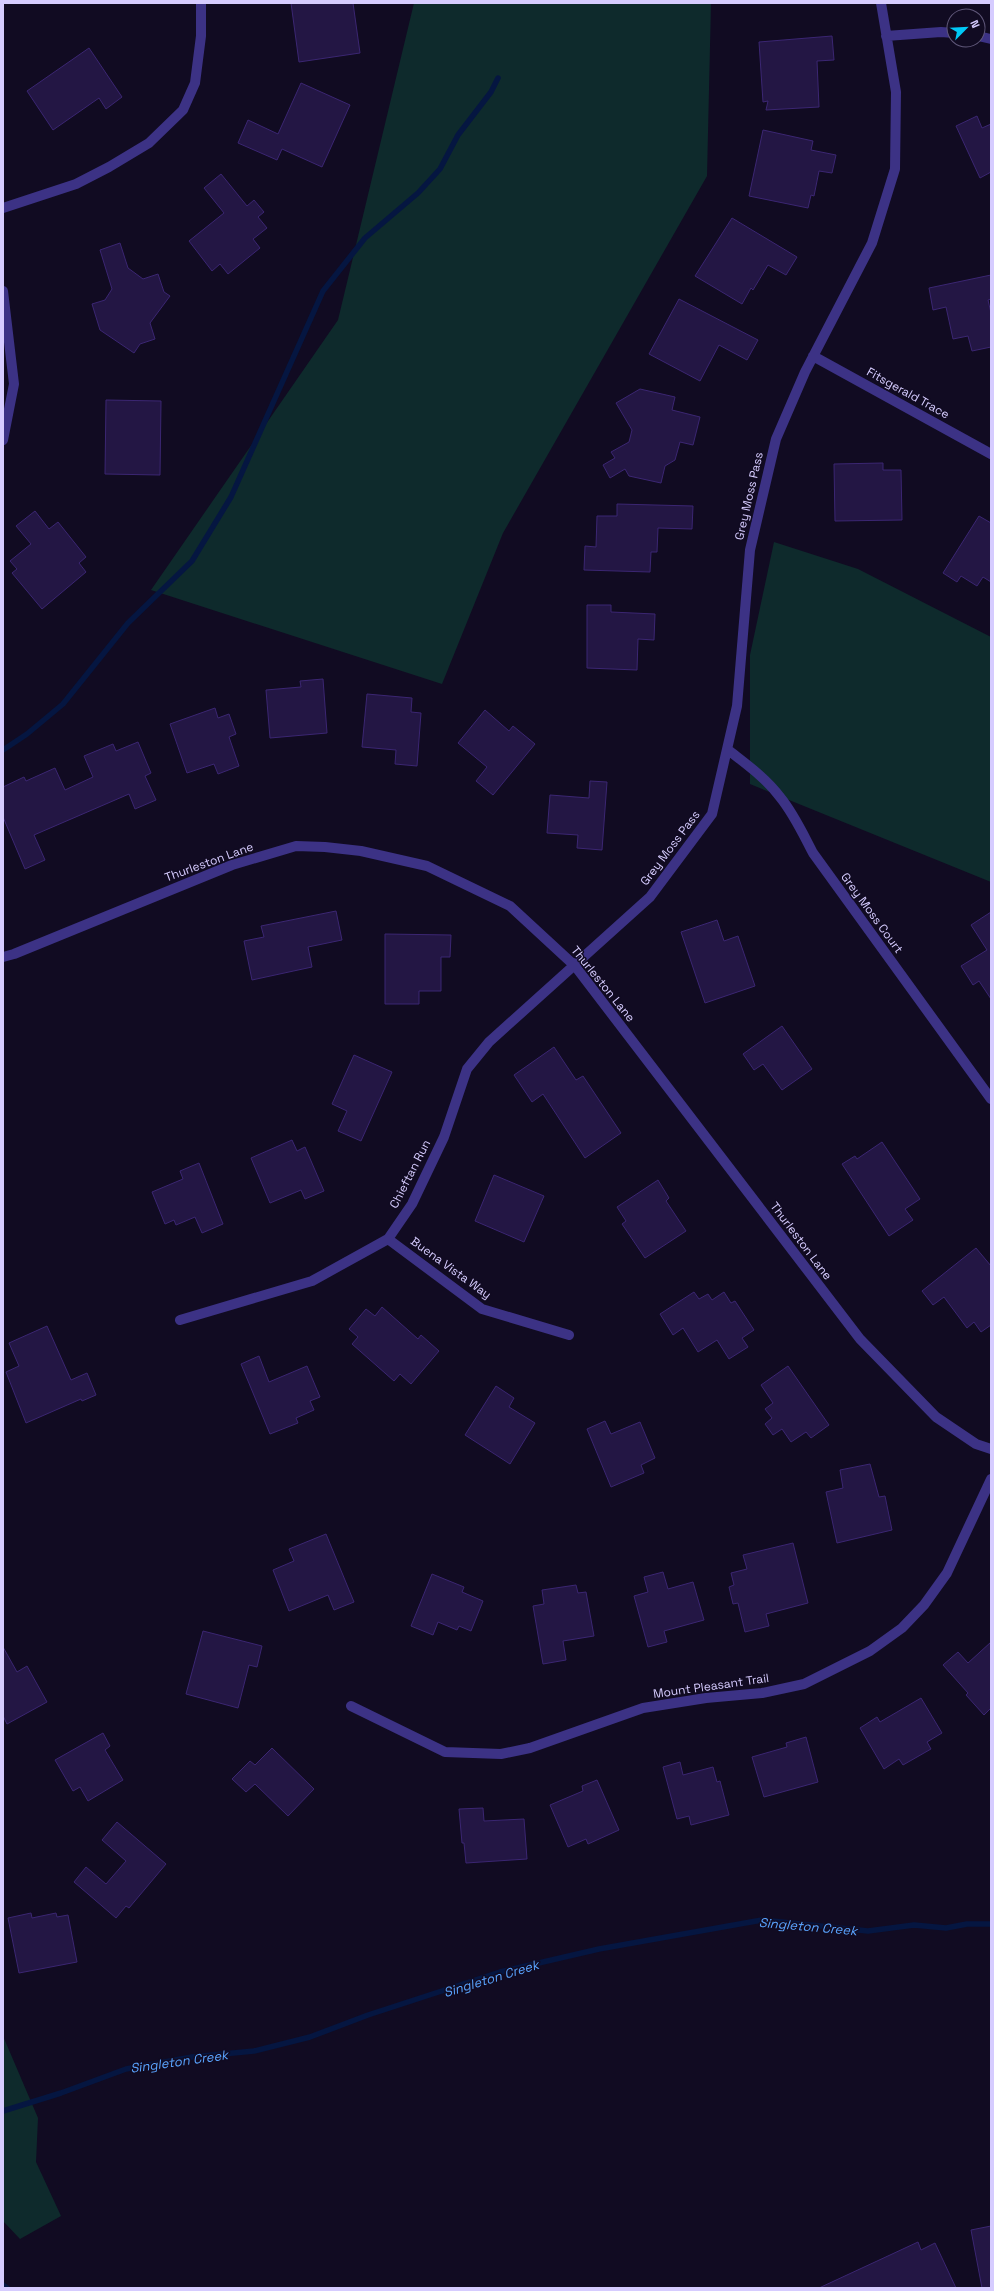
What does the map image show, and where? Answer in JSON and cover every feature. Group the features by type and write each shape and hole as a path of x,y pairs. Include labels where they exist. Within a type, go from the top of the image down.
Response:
{"street":[{"path":"3,208 76,184 102,170 148,143 183,110 195,83 201,36 201,3"},
{"name":"Grey Moss Pass","path":"575,966 650,896 712,814 737,706 750,550 776,439 813,356 872,243 895,169 896,92 881,3"},
{"path":"886,36 946,32"},
{"path":"3,291 14,384 3,440"},
{"name":"Fitsgerald Trace","path":"813,356 991,454"},
{"name":"Grey Moss Court","path":"727,749 757,773 780,795 813,853 991,1099"},
{"name":"Thurleston Lane","path":"3,957 14,954 232,865 296,846 361,851 427,866 510,906 575,966 860,1339 936,1416 976,1444 991,1449"},
{"name":"Chieftan Run","path":"180,1320 312,1281 388,1239 412,1204 441,1143 467,1069 489,1042 575,966"},
{"name":"Buena Vista Way","path":"388,1239 482,1309 569,1335"},
{"name":"Mount Pleasant Trail","path":"351,1706 445,1752 501,1754 530,1748 643,1708 706,1698 762,1693 804,1684 870,1651 902,1628 924,1605 947,1573 991,1479"}],"green space":[{"path":"414,3 711,3 707,176 503,533 442,684 151,590 338,320"},
{"path":"774,542 858,569 991,637 991,882 750,784 750,655"},
{"path":"3,2036 38,2118 36,2162 61,2216 20,2239 3,2221"}],"building":[{"path":"291,3 353,3 360,53 299,62"},
{"path":"832,36 834,60 817,61 819,107 766,110 768,101 763,102 759,42"},
{"path":"89,48 122,97 106,109 99,98 53,130 27,91"},
{"path":"301,83 350,105 322,167 282,149 277,160 238,143 248,120 278,134"},
{"path":"977,116 982,128 991,124 991,172 980,178 956,126"},
{"path":"763,130 813,141 811,150 836,155 832,173 819,171 814,196 811,195 808,208 749,196"},
{"path":"221,174 247,206 254,200 264,212 258,217 267,228 253,239 260,248 228,274 220,264 212,271 189,241 224,213 204,188"},
{"path":"732,218 797,257 786,275 768,265 753,290 751,288 742,304 695,276"},
{"path":"120,243 128,268 143,279 158,274 164,292 170,296 150,323 155,339 140,344 134,353 100,330 92,304 105,300 112,289 100,250"},
{"path":"991,275 991,299 988,300 991,313 991,347 972,351 968,336 953,339 946,307 933,310 929,288"},
{"path":"679,299 758,340 747,360 719,345 700,381 649,354"},
{"path":"640,389 675,397 672,410 700,417 693,445 680,442 675,460 665,466 661,483 629,476 625,469 610,478 603,465 615,458 611,452 629,442 632,430 616,403"},
{"path":"106,400 161,401 160,475 105,474"},
{"path":"883,463 883,470 901,470 902,520 835,521 834,464"},
{"path":"617,504 693,506 692,529 658,528 657,552 651,552 650,572 584,570 585,546 596,547 597,516 617,516"},
{"path":"35,511 49,529 58,522 86,557 79,563 86,572 42,609 12,573 17,569 10,561 31,544 16,526"},
{"path":"979,516 991,523 991,582 983,577 977,586 961,576 957,582 943,573"},
{"path":"587,605 611,605 611,612 655,614 654,640 638,639 637,670 587,668"},
{"path":"323,679 327,733 270,738 266,690 301,687 300,681"},
{"path":"367,694 412,698 411,712 421,713 417,766 395,764 396,750 362,747"},
{"path":"215,708 218,718 229,714 236,734 229,737 239,766 218,774 214,764 187,773 170,724"},
{"path":"485,710 509,731 513,726 535,744 493,795 476,781 487,767 458,743"},
{"path":"138,742 151,773 145,776 156,800 135,809 129,794 34,835 45,860 25,869 3,817 3,787 24,777 26,781 55,768 65,790 93,777 84,756 113,744 116,751"},
{"path":"590,781 607,782 602,850 577,848 578,835 547,833 550,795 589,798"},
{"path":"336,911 342,940 308,947 312,967 252,980 244,941 264,937 261,926"},
{"path":"991,912 991,999 979,981 973,985 961,966 987,950 971,925"},
{"path":"717,920 724,941 738,936 755,986 705,1003 681,932"},
{"path":"385,934 451,935 450,957 441,957 441,991 419,991 419,1004 385,1004"},
{"path":"782,1026 812,1069 782,1090 763,1064 754,1070 743,1054"},
{"path":"554,1047 576,1080 583,1076 621,1133 585,1158 543,1094 532,1102 514,1075"},
{"path":"354,1055 392,1072 361,1141 338,1131 347,1111 332,1104"},
{"path":"292,1140 297,1151 305,1147 324,1191 305,1199 301,1190 270,1203 251,1158"},
{"path":"882,1142 920,1199 905,1209 913,1220 889,1236 842,1164 855,1156 857,1159"},
{"path":"199,1163 223,1224 202,1233 195,1217 176,1225 174,1220 165,1224 152,1192 183,1179 180,1171"},
{"path":"494,1175 544,1196 524,1242 475,1221"},
{"path":"658,1180 669,1198 666,1201 686,1231 645,1258 622,1224 626,1221 617,1207"},
{"path":"976,1248 991,1266 991,1325 981,1332 974,1322 967,1328 944,1297 933,1305 922,1291"},
{"path":"694,1292 699,1299 708,1294 712,1300 724,1292 731,1303 735,1301 754,1330 742,1338 748,1347 729,1359 717,1340 698,1352 683,1328 673,1335 660,1314"},
{"path":"382,1307 418,1339 421,1335 439,1351 411,1384 400,1374 394,1381 352,1344 358,1337 349,1329 366,1309 375,1316"},
{"path":"47,1326 71,1380 87,1373 96,1395 82,1401 81,1399 26,1423 6,1372 19,1366 9,1343"},
{"path":"259,1356 269,1382 307,1366 320,1397 310,1401 314,1410 296,1418 298,1423 270,1434 241,1364"},
{"path":"788,1366 829,1425 811,1438 806,1432 791,1442 782,1429 773,1435 765,1424 772,1418 765,1409 773,1403 761,1385"},
{"path":"496,1386 514,1398 509,1407 535,1423 510,1464 465,1435"},
{"path":"605,1421 611,1434 640,1422 655,1458 641,1465 644,1473 611,1487 587,1429"},
{"path":"870,1464 879,1497 885,1496 892,1530 837,1543 826,1492 843,1488 840,1470"},
{"path":"326,1534 354,1602 334,1610 328,1595 289,1611 273,1570 294,1561 289,1549"},
{"path":"793,1543 808,1603 766,1614 769,1626 745,1632 738,1603 733,1604 729,1587 734,1585 731,1573 747,1569 743,1555"},
{"path":"663,1572 668,1589 693,1582 704,1620 664,1631 667,1642 648,1647 634,1596 648,1592 644,1577"},
{"path":"432,1574 464,1587 462,1592 483,1601 471,1631 459,1626 457,1630 438,1622 433,1635 411,1626"},
{"path":"576,1585 578,1593 586,1592 594,1636 563,1641 566,1660 543,1664 533,1606 544,1604 542,1590"},
{"path":"203,1631 262,1646 257,1667 249,1665 238,1708 186,1694"},
{"path":"991,1642 991,1708 984,1715 966,1695 968,1693 943,1665 958,1652 968,1663"},
{"path":"3,1647 17,1672 27,1666 47,1702 7,1724 3,1716"},
{"path":"921,1698 942,1733 927,1742 931,1749 903,1765 899,1759 884,1769 860,1728 877,1717 880,1722"},
{"path":"103,1733 110,1746 105,1750 123,1780 88,1801 80,1787 73,1791 55,1760"},
{"path":"806,1737 818,1782 764,1797 752,1757 787,1747 786,1743"},
{"path":"272,1748 314,1789 288,1816 255,1784 246,1792 232,1779 250,1761 255,1765"},
{"path":"680,1762 683,1775 713,1767 717,1782 720,1781 729,1815 691,1825 689,1816 677,1819 663,1767"},
{"path":"597,1780 619,1830 588,1844 586,1839 568,1847 550,1805 583,1791 582,1786"},
{"path":"483,1808 484,1821 524,1819 527,1859 466,1863 464,1843 462,1843 459,1809"},
{"path":"117,1822 166,1864 129,1908 126,1906 116,1918 74,1882 86,1867 106,1884 126,1861 102,1840"},
{"path":"31,1913 32,1918 56,1913 57,1917 68,1915 77,1962 19,1973 8,1918"},
{"path":"991,2226 991,2288 982,2288 971,2230"},
{"path":"918,2242 921,2250 935,2243 956,2288 819,2288"}],"waterway":[{"path":"3,750 27,734 63,704 128,623 192,561 231,497 323,291 365,238 418,193 440,169 458,135 491,92 498,78"},
{"name":"Singleton Creek","path":"3,2111 61,2093 126,2069 192,2057 254,2051 310,2037 368,2015 500,1972 599,1949 762,1920 868,1931 914,1925 946,1928 967,1924 991,1924"},
{"path":"3,2285 7,2288"}]}
